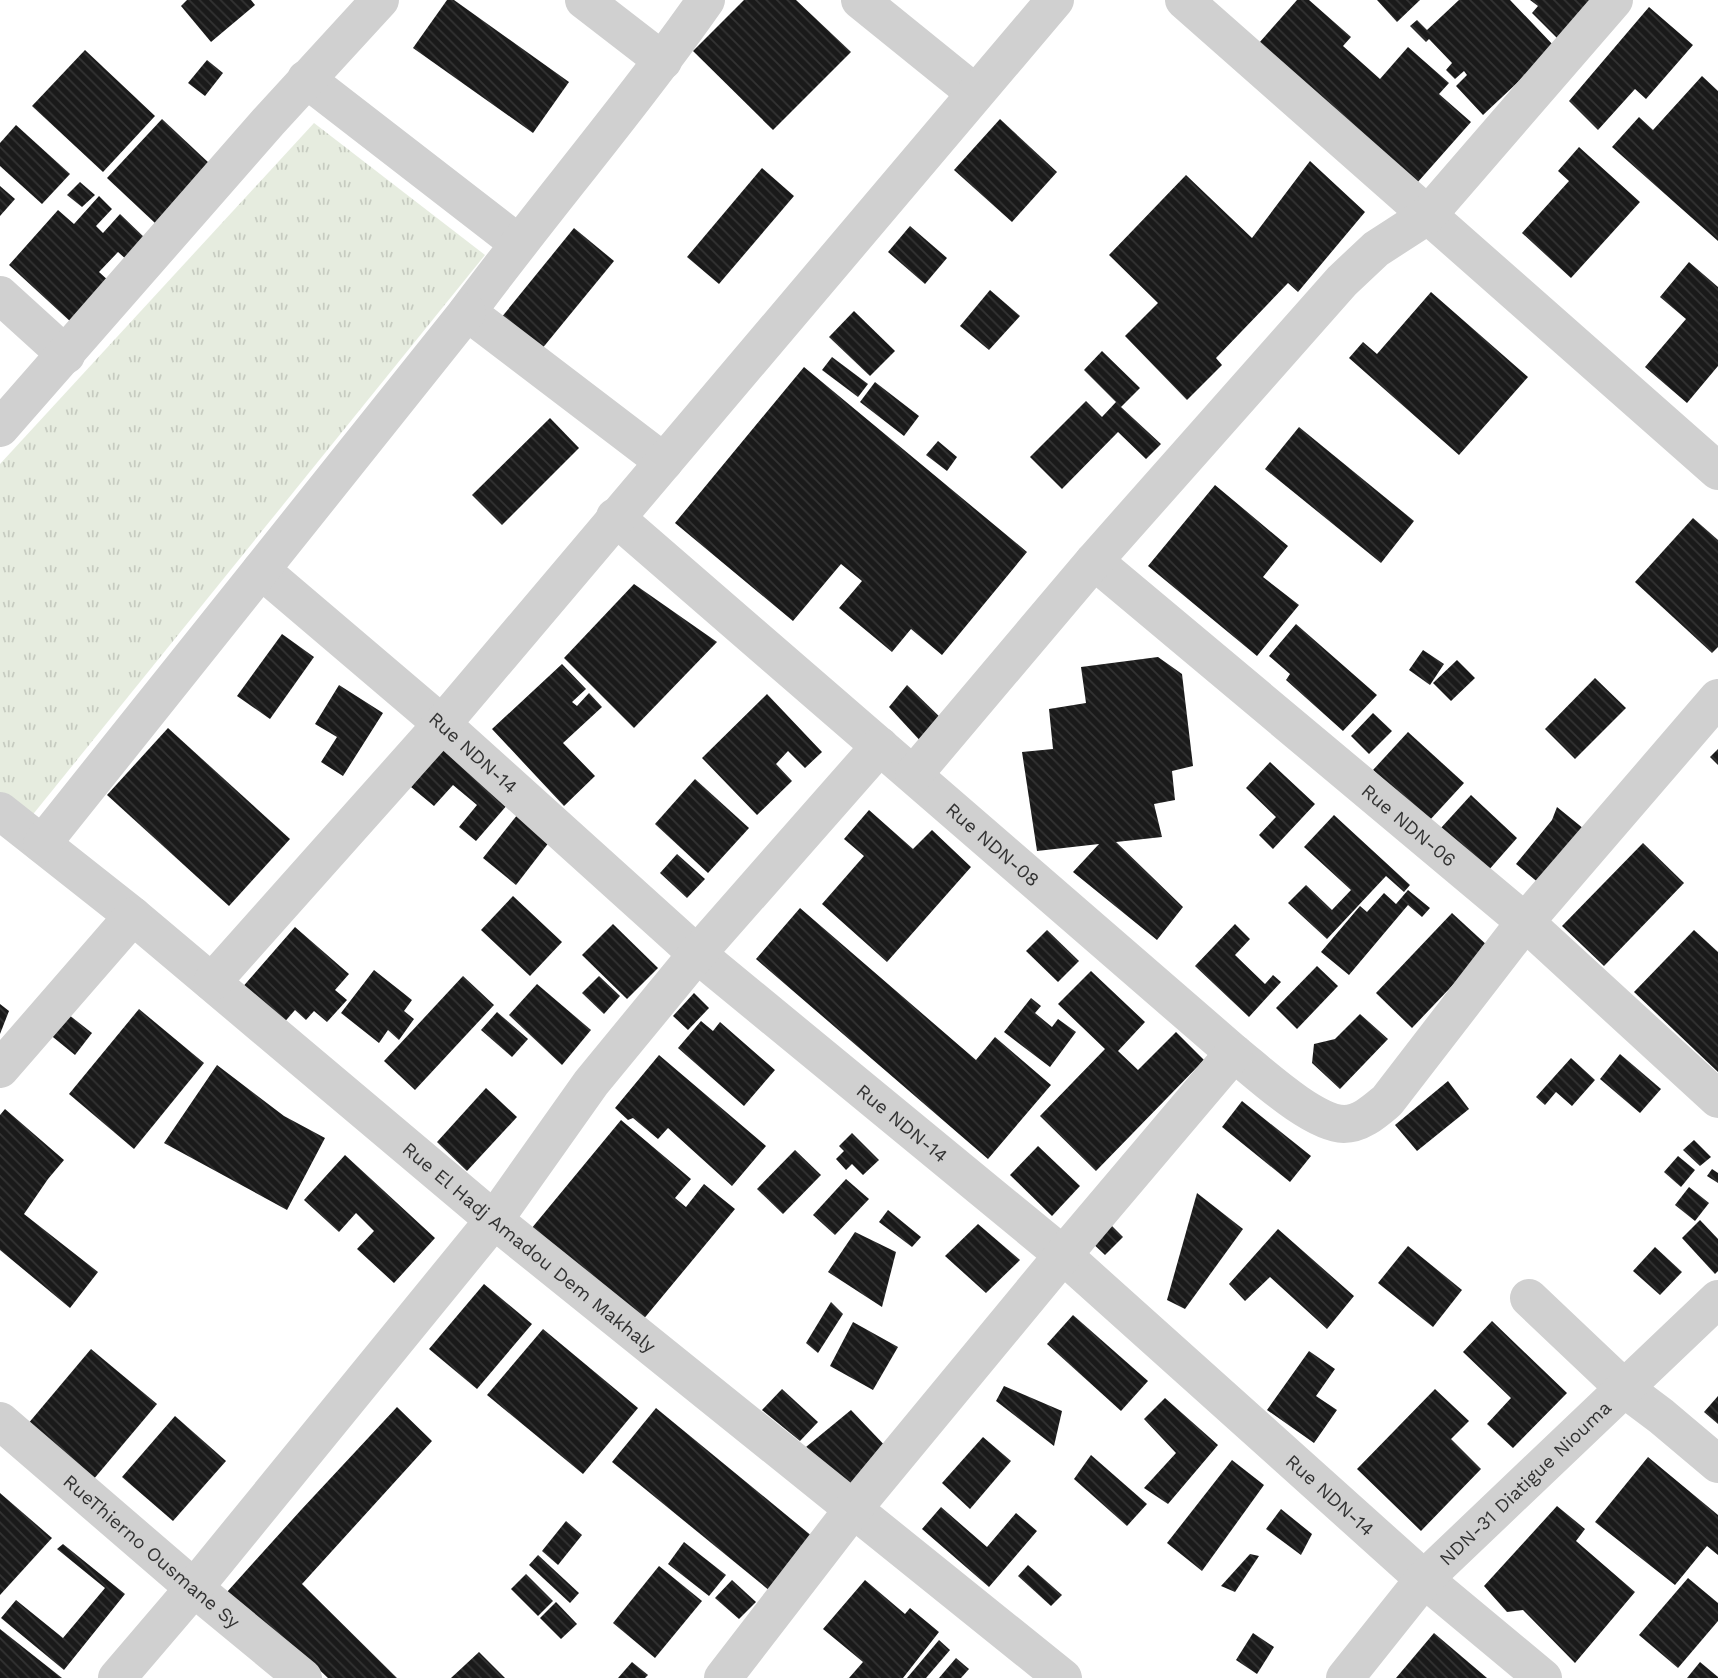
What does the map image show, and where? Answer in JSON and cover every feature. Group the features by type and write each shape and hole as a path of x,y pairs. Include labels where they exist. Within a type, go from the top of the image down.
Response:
{"street":[{"path":"0,428 306,79 380,0"},
{"path":"584,0 663,61"},
{"path":"42,844 467,312 518,243 663,61 706,0"},
{"path":"860,0 975,93"},
{"path":"212,982 442,724 1055,0"},
{"path":"1184,0 1718,471"},
{"path":"914,774 1094,561 1342,281 1376,249 1427,216 1614,0"},
{"path":"306,79 518,243"},
{"path":"0,295 66,355"},
{"path":"467,312 664,462"},
{"name":"Rue NDN-08","path":"615,517 1234,1053 1291,1099 1320,1116 1345,1124 1366,1118 1388,1101 1525,922"},
{"name":"Rue NDN-06","path":"1094,561 1525,922 1718,1099"},
{"name":"Rue NDN-14","path":"261,570 442,724 697,954 1063,1255 1424,1579 1543,1678"},
{"path":"1525,922 1718,698"},
{"path":"117,1678 194,1588 494,1220 591,1083 697,954 880,746"},
{"name":"Rue El Hadj Amadou Dem Makhaly","path":"0,811 134,916 494,1220 1063,1678"},
{"path":"0,1069 134,916"},
{"path":"723,1678 854,1508 1234,1053"},
{"path":"1529,1298 1625,1389 1718,1464"},
{"name":"NDN-31 Diatigue Niouma","path":"1345,1678 1424,1579 1718,1299"},
{"name":"RueThierno Ousmane Sy","path":"0,1421 303,1678"}],"green space":[{"path":"314,123 485,255 26,823 0,803 0,464"}],"building":[{"path":"187,0 251,0 255,5 211,42 181,6"},
{"path":"447,0 454,0 569,82 533,133 413,48"},
{"path":"744,0 796,0 851,52 773,130 693,51"},
{"path":"1297,0 1309,0 1351,37 1343,46 1380,79 1408,47 1449,83 1439,94 1471,122 1417,183 1259,43"},
{"path":"1377,0 1420,0 1397,22"},
{"path":"1459,0 1510,0 1555,47 1483,115 1456,86 1467,75 1464,71 1455,79 1446,70 1452,63 1429,39 1426,42 1410,26 1417,20 1427,30"},
{"path":"1530,0 1607,0 1563,44 1532,13 1538,6"},
{"path":"1649,7 1693,45 1646,99 1635,89 1598,130 1569,101"},
{"path":"85,50 155,116 103,172 32,106"},
{"path":"207,60 223,73 205,96 188,83"},
{"path":"1702,76 1718,91 1718,241 1612,147 1639,117 1653,130"},
{"path":"162,119 210,164 155,223 107,178"},
{"path":"1000,119 1057,172 1012,222 954,170"},
{"path":"16,125 70,174 42,204 0,166 0,143"},
{"path":"1579,147 1640,202 1571,278 1522,233 1569,181 1558,171"},
{"path":"1310,161 1365,212 1298,292 1288,283 1216,358 1222,365 1187,400 1125,336 1158,303 1109,255 1186,175 1252,238"},
{"path":"762,168 794,196 719,284 687,257"},
{"path":"80,182 95,195 82,207 67,195"},
{"path":"0,186 15,199 0,216"},
{"path":"99,196 112,209 96,226 103,233 120,214 147,240 128,261 118,252 99,272 110,282 72,323 9,265 58,210 74,224"},
{"path":"910,226 947,258 925,284 888,252"},
{"path":"574,228 614,261 541,350 501,318"},
{"path":"1689,262 1718,287 1718,366 1687,403 1645,367 1686,319 1660,297"},
{"path":"990,290 1020,316 989,350 960,326"},
{"path":"1431,292 1528,377 1459,455 1349,358 1363,342 1377,354"},
{"path":"854,311 895,351 870,376 829,337"},
{"path":"1102,351 1140,388 1121,407 1161,444 1146,459 1118,432 1062,489 1030,457 1086,401 1102,417 1116,402 1084,370"},
{"path":"832,357 868,384 858,397 822,370"},
{"path":"804,367 1027,552 942,655 911,629 892,652 839,608 862,581 841,564 793,621 675,523"},
{"path":"875,382 919,416 904,436 860,402"},
{"path":"550,418 579,448 502,525 472,495"},
{"path":"1299,427 1414,521 1381,563 1265,469"},
{"path":"938,441 957,457 947,471 926,455"},
{"path":"1215,485 1288,546 1263,577 1299,605 1257,656 1148,566"},
{"path":"1693,518 1718,540 1718,647 1712,653 1635,582"},
{"path":"634,584 717,642 634,728 564,658"},
{"path":"1296,624 1377,695 1343,731 1286,680 1290,674 1269,656"},
{"path":"282,634 314,657 270,719 237,696"},
{"path":"1423,650 1444,664 1430,685 1409,670"},
{"path":"1158,657 1182,674 1193,766 1172,771 1175,800 1154,804 1162,837 1116,842 1183,907 1157,940 1073,872 1099,844 1037,851 1022,752 1053,749 1049,709 1086,703 1081,667"},
{"path":"1457,660 1475,678 1451,701 1433,683"},
{"path":"562,664 586,689 572,702 577,706 589,693 602,707 563,743 595,776 564,806 492,729"},
{"path":"1595,678 1626,708 1575,759 1545,729"},
{"path":"339,685 383,713 343,776 321,762 337,737 315,724"},
{"path":"907,685 947,724 925,746 889,707"},
{"path":"767,694 822,752 805,768 788,751 776,764 792,781 757,815 702,758"},
{"path":"1373,713 1392,731 1369,754 1351,736"},
{"path":"168,728 290,839 229,906 107,795"},
{"path":"1408,732 1464,783 1429,821 1373,770"},
{"path":"443,749 508,804 476,841 459,827 477,805 453,785 434,806 411,787"},
{"path":"1718,749 1718,765 1710,757"},
{"path":"1270,762 1315,804 1273,849 1259,835 1276,817 1246,788"},
{"path":"695,779 749,828 708,873 655,824"},
{"path":"1471,795 1517,838 1487,872 1440,829"},
{"path":"1557,807 1584,829 1540,884 1516,864 1552,820"},
{"path":"869,810 913,849 932,830 971,867 887,962 822,904 864,856 844,839"},
{"path":"518,814 550,841 516,885 483,858"},
{"path":"1334,815 1410,885 1404,892 1386,876 1327,939 1288,903 1306,885 1332,910 1351,890 1304,847"},
{"path":"1643,843 1684,883 1604,966 1562,926"},
{"path":"677,854 705,879 687,898 660,873"},
{"path":"1408,890 1430,908 1422,917 1408,905 1349,975 1321,952 1360,906 1367,912 1384,893 1396,904"},
{"path":"513,896 562,942 530,976 481,930"},
{"path":"800,908 976,1060 995,1037 1051,1085 988,1159 756,959"},
{"path":"1452,913 1489,947 1412,1028 1376,993"},
{"path":"613,924 658,968 627,999 582,955"},
{"path":"1235,924 1250,939 1235,955 1265,984 1273,975 1281,982 1249,1017 1195,966"},
{"path":"295,927 349,974 335,990 347,1000 327,1022 314,1011 306,1020 295,1010 281,1026 240,990"},
{"path":"1047,930 1079,961 1058,982 1026,951"},
{"path":"1694,930 1718,952 1718,1072 1634,992"},
{"path":"1317,966 1338,986 1297,1029 1276,1008"},
{"path":"374,970 412,1000 404,1011 414,1019 399,1040 388,1030 379,1043 341,1013"},
{"path":"1091,971 1145,1022 1118,1051 1138,1070 1176,1032 1204,1060 1096,1171 1040,1116 1105,1049 1058,1004"},
{"path":"463,976 494,1005 415,1090 384,1061"},
{"path":"599,976 620,996 604,1014 582,993"},
{"path":"537,984 591,1030 562,1065 509,1015"},
{"path":"694,993 709,1008 688,1030 673,1016"},
{"path":"1031,998 1041,1006 1035,1013 1052,1027 1058,1019 1076,1032 1050,1067 1004,1032"},
{"path":"0,1004 9,1011 0,1034"},
{"path":"139,1009 204,1063 134,1149 69,1094"},
{"path":"64,1011 92,1033 75,1055 48,1033"},
{"path":"497,1012 528,1039 512,1057 481,1030"},
{"path":"1360,1014 1388,1039 1340,1089 1312,1063 1314,1044 1335,1039"},
{"path":"701,1021 713,1031 720,1022 775,1070 744,1106 678,1048"},
{"path":"1620,1054 1661,1089 1640,1113 1600,1079"},
{"path":"659,1055 766,1146 732,1186 668,1128 658,1139 633,1118 628,1120 615,1108"},
{"path":"1571,1058 1595,1080 1572,1106 1556,1092 1545,1105 1536,1097"},
{"path":"217,1065 284,1116 325,1138 287,1210 164,1143"},
{"path":"1448,1081 1469,1109 1417,1151 1395,1125"},
{"path":"486,1088 517,1117 467,1171 437,1142"},
{"path":"1242,1101 1311,1156 1290,1182 1222,1127"},
{"path":"5,1109 64,1160 24,1214 98,1272 70,1308 0,1250 0,1115"},
{"path":"621,1120 691,1179 675,1198 686,1207 704,1184 735,1209 642,1321 531,1229"},
{"path":"852,1133 879,1160 863,1175 852,1164 846,1170 836,1159 844,1151 839,1146"},
{"path":"1694,1140 1711,1157 1700,1166 1683,1150"},
{"path":"1038,1146 1080,1186 1052,1216 1010,1175"},
{"path":"795,1150 821,1175 783,1214 757,1189"},
{"path":"345,1155 435,1238 394,1283 357,1249 374,1231 356,1213 339,1232 304,1200"},
{"path":"1678,1156 1695,1170 1681,1187 1664,1172"},
{"path":"1712,1169 1718,1173 1718,1183 1707,1176"},
{"path":"846,1179 869,1199 835,1235 813,1215"},
{"path":"1689,1187 1709,1203 1695,1221 1675,1205"},
{"path":"1197,1193 1243,1229 1185,1309 1167,1300"},
{"path":"888,1210 921,1237 912,1247 879,1222"},
{"path":"1106,1220 1123,1237 1105,1255 1088,1239"},
{"path":"1700,1220 1718,1239 1718,1271 1715,1274 1682,1238"},
{"path":"978,1224 1020,1260 986,1293 945,1256"},
{"path":"1278,1229 1354,1296 1327,1329 1270,1277 1245,1301 1229,1284"},
{"path":"855,1232 896,1252 882,1307 828,1272"},
{"path":"1408,1246 1462,1290 1433,1327 1378,1283"},
{"path":"1655,1247 1682,1272 1660,1295 1633,1271"},
{"path":"484,1284 532,1324 477,1389 429,1349"},
{"path":"831,1302 843,1314 818,1353 806,1343"},
{"path":"1073,1315 1148,1381 1121,1411 1047,1344"},
{"path":"1492,1321 1567,1393 1513,1448 1487,1424 1511,1398 1463,1352"},
{"path":"853,1322 898,1347 873,1390 830,1366"},
{"path":"543,1329 638,1408 583,1474 487,1395"},
{"path":"91,1349 157,1404 93,1480 27,1425"},
{"path":"1309,1351 1335,1369 1316,1396 1337,1410 1314,1443 1267,1410"},
{"path":"1004,1386 1062,1411 1054,1446 996,1401"},
{"path":"782,1389 818,1422 800,1441 762,1410"},
{"path":"1435,1389 1469,1421 1451,1439 1481,1469 1421,1531 1357,1469"},
{"path":"1718,1396 1718,1424 1704,1412"},
{"path":"1165,1398 1218,1445 1168,1504 1144,1488 1176,1453 1144,1419"},
{"path":"397,1407 432,1441 302,1584 397,1678 328,1678 227,1592"},
{"path":"656,1408 813,1537 770,1591 612,1462"},
{"path":"851,1410 890,1451 848,1491 806,1447"},
{"path":"175,1416 226,1461 173,1521 122,1477"},
{"path":"983,1437 1011,1461 970,1509 942,1483"},
{"path":"1091,1455 1147,1504 1127,1526 1074,1479"},
{"path":"1648,1457 1718,1515 1718,1555 1707,1546 1675,1585 1595,1522"},
{"path":"1232,1460 1264,1485 1202,1571 1167,1543"},
{"path":"0,1493 52,1538 0,1595"},
{"path":"1557,1506 1585,1529 1576,1541 1635,1592 1575,1663 1523,1610 1507,1612 1484,1586"},
{"path":"941,1507 987,1547 1016,1513 1037,1531 989,1587 922,1529"},
{"path":"1281,1509 1312,1534 1301,1555 1266,1529"},
{"path":"566,1521 582,1535 558,1565 542,1551"},
{"path":"684,1542 726,1575 709,1596 668,1564"},
{"path":"63,1544 125,1594 64,1670 1,1618 16,1600 63,1638 105,1588 57,1549"},
{"path":"1250,1554 1259,1556 1235,1592 1221,1586"},
{"path":"538,1555 579,1593 570,1603 529,1565"},
{"path":"1028,1565 1062,1595 1051,1606 1018,1576"},
{"path":"659,1566 702,1601 655,1658 613,1623"},
{"path":"526,1574 553,1601 538,1616 511,1589"},
{"path":"1688,1578 1718,1603 1718,1621 1678,1668 1639,1635"},
{"path":"732,1580 756,1602 739,1619 715,1598"},
{"path":"865,1580 905,1614 910,1608 939,1632 903,1678 849,1678 863,1662 823,1629"},
{"path":"556,1602 577,1624 561,1639 540,1618"},
{"path":"0,1629 62,1678 0,1678"},
{"path":"1253,1633 1274,1647 1257,1674 1236,1660"},
{"path":"1434,1633 1487,1678 1396,1678"},
{"path":"939,1640 950,1650 926,1678 907,1678"},
{"path":"479,1652 505,1678 451,1678"},
{"path":"956,1658 969,1669 961,1678 939,1678"},
{"path":"632,1662 648,1675 645,1678 618,1678"},
{"path":"1700,1662 1718,1677 1718,1678 1687,1678"}]}
